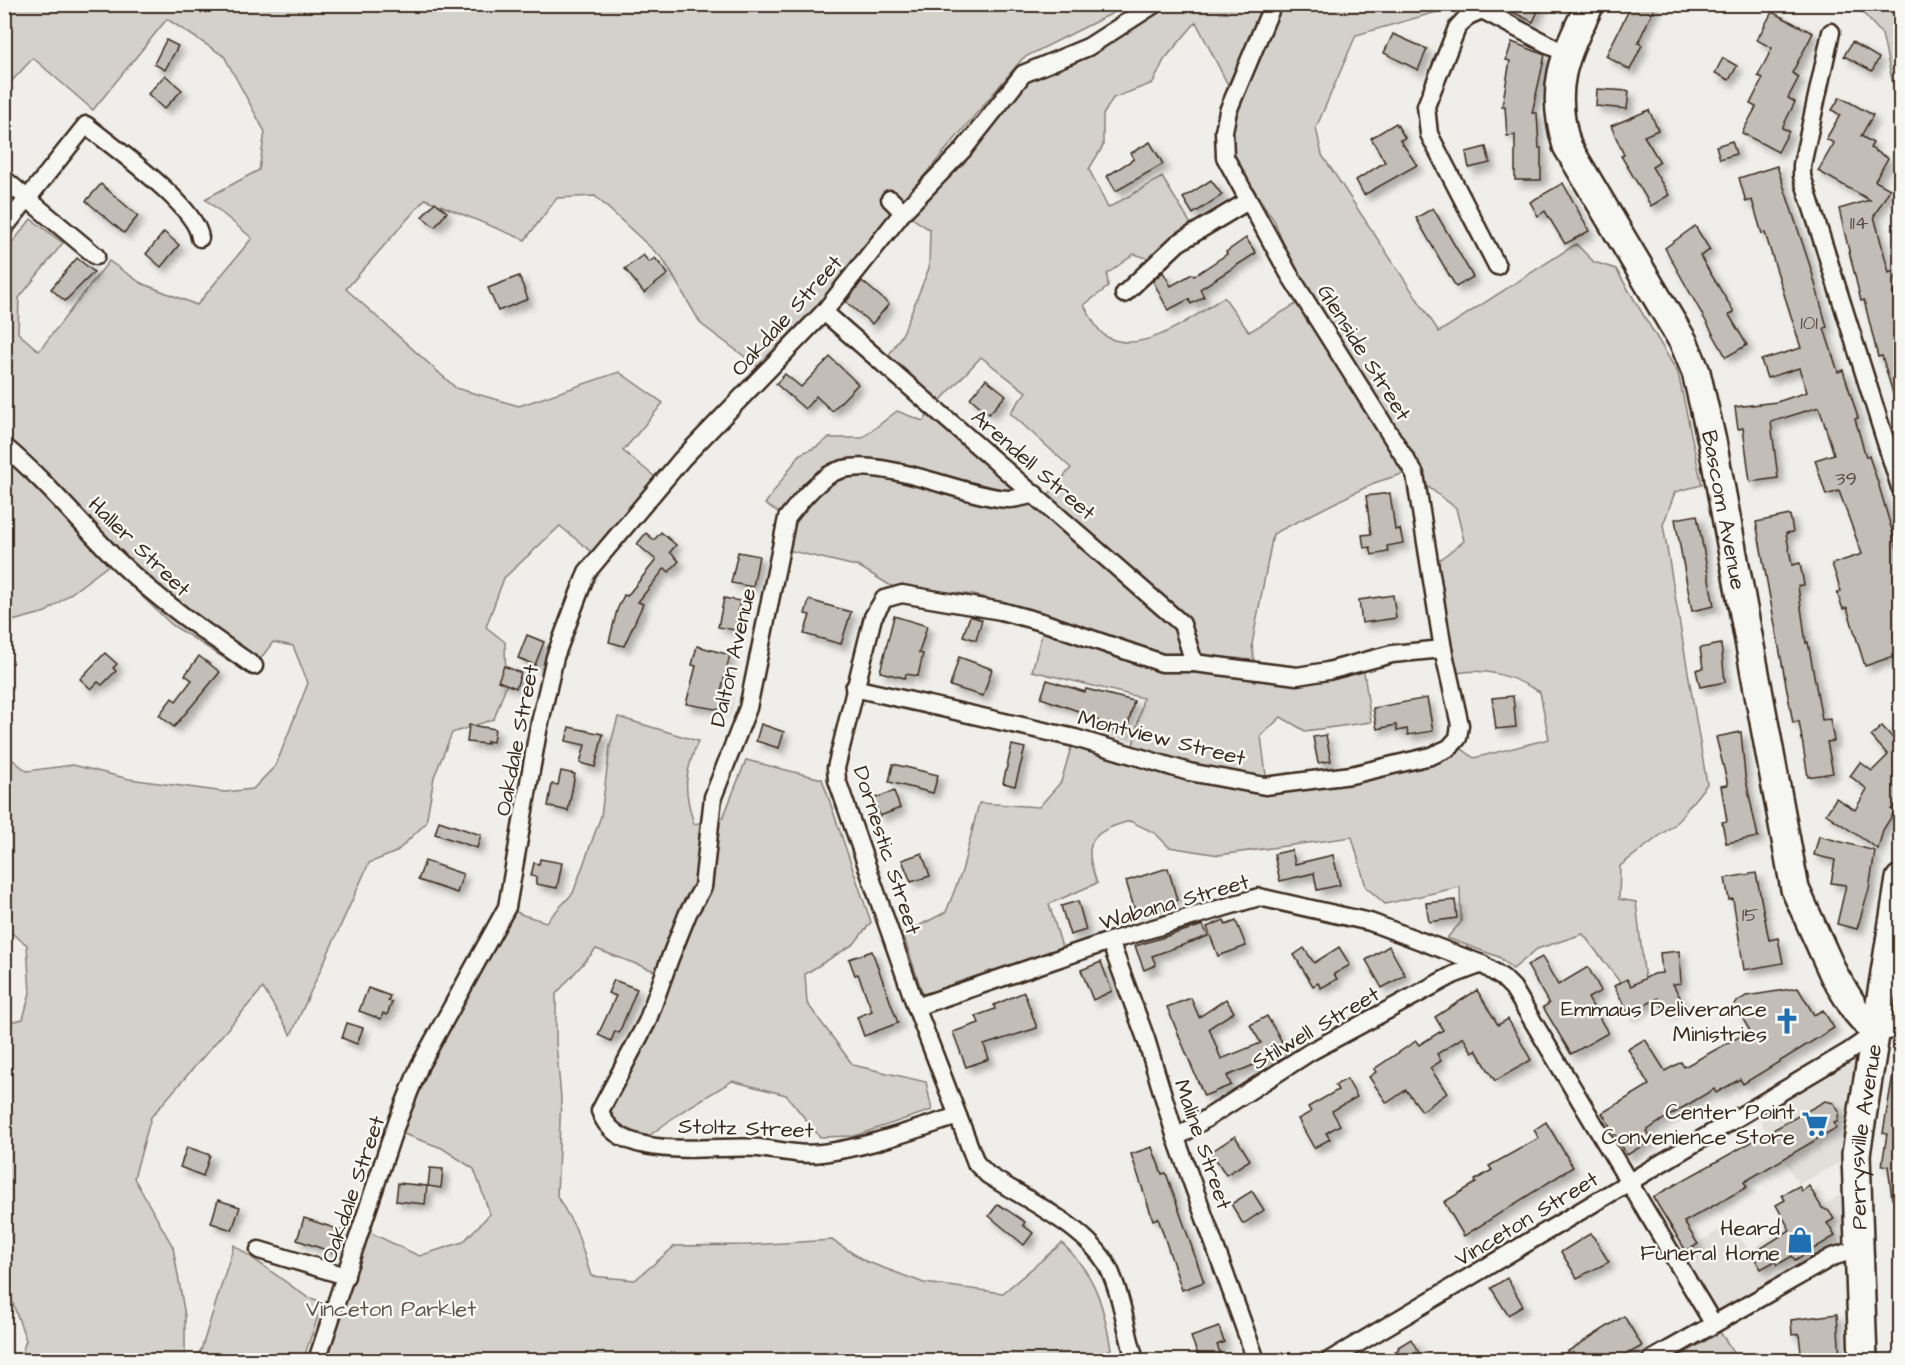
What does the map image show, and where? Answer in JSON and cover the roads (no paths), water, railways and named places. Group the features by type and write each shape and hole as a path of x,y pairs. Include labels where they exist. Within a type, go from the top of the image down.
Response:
{"main road":[{"name":"Bascom Avenue","path":"1590,4 1566,54 1559,90 1559,119 1567,146 1684,343 1696,372 1714,451 1795,889 1834,975 1856,1011 1888,1031"},
{"name":"Perrysville Avenue","path":"1863,1360 1856,1154 1888,1031 1900,879"}],"street":[{"name":"Oakdale Street","path":"317,1360 394,1130 420,1065 507,907 538,731 552,667 587,572 682,459 824,312 903,212 963,150 1023,74 1088,47 1155,4"},
{"name":"Glenside Street","path":"1274,4 1240,81 1224,131 1225,157 1289,273 1415,474 1443,649 1460,725 1456,741"},
{"path":"1497,266 1429,134 1425,116 1429,96 1457,28 1475,12 1482,10 1566,54"},
{"path":"1831,32 1801,171 1900,487"},
{"path":"4,228 86,125 181,203 200,230 200,238"},
{"path":"4,179 96,256"},
{"path":"890,199 903,212"},
{"path":"1124,294 1178,243 1248,201"},
{"name":"Arendell Street","path":"824,312 1182,624 1194,663"},
{"name":"Haller Street","path":"4,446 36,472 117,559 171,609 254,666"},
{"name":"Dalton Avenue","path":"605,1125 600,1111 647,1022 688,913 703,887 714,797 748,708 787,518 806,494 829,475 849,467 874,468 1009,499 1035,494"},
{"name":"Dornestic Street","path":"1135,1360 1109,1270 1103,1258 1078,1232 983,1172 974,1158 916,1007 837,780 837,758 875,611 884,599 902,594 1012,614 1162,663 1194,663 1297,676 1328,671 1392,654 1443,649"},
{"name":"Montview Street","path":"855,688 1075,738 1189,772 1265,786 1351,775 1431,756 1449,748 1456,741"},
{"name":"Wabana Street","path":"916,1007 1110,941 1259,897 1370,922 1482,964 1513,988 1713,1323"},
{"name":"Maline Street","path":"1110,941 1146,1039 1176,1138 1256,1360"},
{"name":"Stilwell Street","path":"1176,1138 1310,1052 1453,975 1482,964"},
{"name":"Vinceton Street","path":"1330,1360 1848,1052 1888,1031"},
{"name":"Stoltz Street","path":"605,1125 617,1134 641,1144 693,1150 758,1148 791,1154 822,1153 889,1138 958,1116"},
{"path":"1651,1360 1832,1257 1858,1249"},
{"path":"259,1250 346,1276"}],"place":[{"name":"Emmaus Deliverance Ministries","path":"1787,1021"},
{"name":"Center Point Convenience Store","path":"1815,1124"},
{"name":"Heard Funeral Home","path":"1800,1240"}],"park label":[{"name":"Vinceton Parklet","path":"391,1308"}]}
